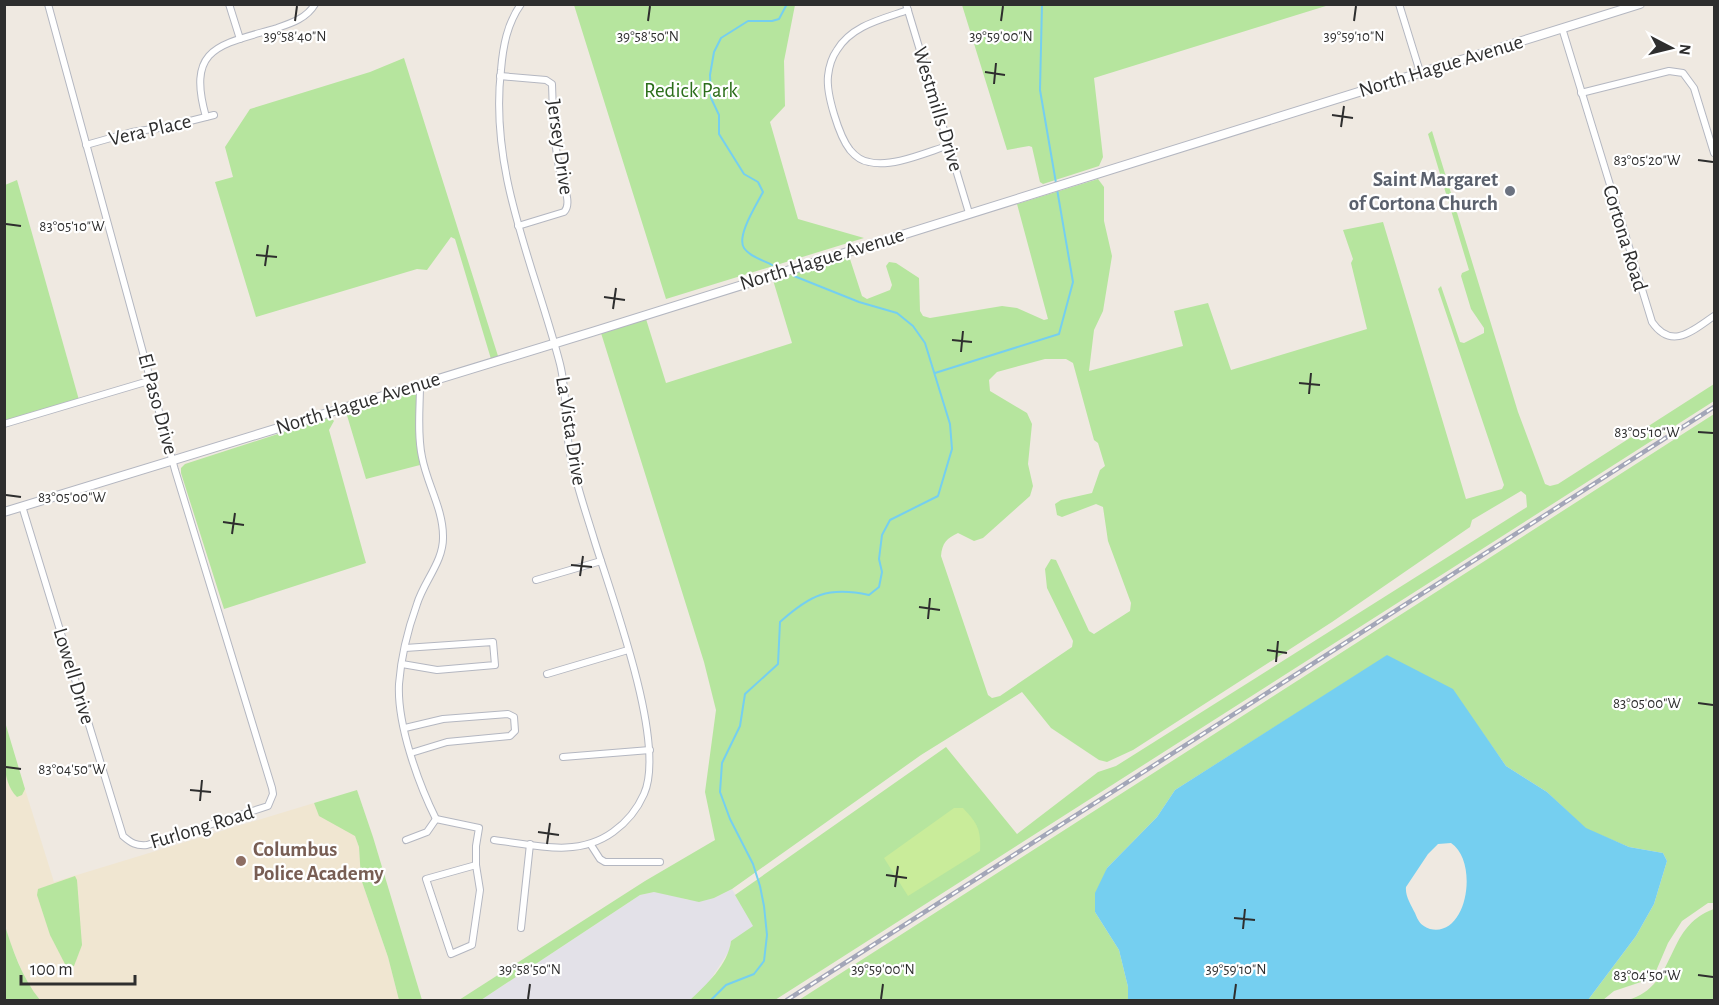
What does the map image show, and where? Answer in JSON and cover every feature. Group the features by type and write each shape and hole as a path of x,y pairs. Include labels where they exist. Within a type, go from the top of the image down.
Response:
{"main road":[{"name":"North Hague Avenue","path":"4,512 1640,4"}],"street":[{"name":"El Paso Drive","path":"48,4 173,459 272,788 271,801"},
{"path":"229,4 240,39"},
{"path":"206,117 198,84 203,63 219,47 302,18 315,4"},
{"name":"La Vista Drive","path":"494,840 575,848 591,845 605,838 622,826 636,810 646,791 650,750 642,697 578,488 569,447 562,376 554,343 510,200 503,157 498,98 503,50 509,25 521,4"},
{"path":"1399,4 1420,72"},
{"path":"907,7 854,31 838,48 831,62 828,76 830,96 846,143 851,151 868,162 887,164 950,145"},
{"name":"Westmills Drive","path":"907,7 969,213"},
{"name":"Cortona Road","path":"1562,28 1648,315 1656,329 1667,337 1686,334 1714,316"},
{"path":"1581,93 1669,71 1683,73 1694,88 1714,153"},
{"name":"Jersey Drive","path":"500,76 550,82 557,159 568,208 564,213 518,226"},
{"name":"Vera Place","path":"86,145 132,132 166,127 214,115"},
{"path":"4,424 152,380"},
{"path":"420,384 422,457 439,513 443,535 439,556 416,604 405,648 399,693 400,712 411,753 425,796 436,819"},
{"name":"Lowell Drive","path":"22,506 123,836 131,843"},
{"path":"536,580 601,561"},
{"path":"402,664 437,670 495,665 493,642 405,648"},
{"path":"547,674 628,650"},
{"path":"405,728 443,719 507,714 514,717 515,731 510,736 447,742 411,753"},
{"path":"564,757 650,750"},
{"name":"Furlong Road","path":"131,843 138,846 147,845 264,808 271,801"},
{"path":"436,819 479,828 476,864 480,890 472,945 451,954 426,879 476,864"},
{"path":"406,840 427,832 436,819"},
{"path":"521,928 530,844"},
{"path":"591,845 600,859 605,862 660,861"}],"shaded area":[{"name":"Columbus Police Academy","path":"4,722 54,882 314,803 320,816 355,835 359,847 361,879 388,957 399,1000 40,1000 29,987 10,943 5,922"},
{"path":"732,889 754,926 731,941 729,951 707,985 690,1000 481,1000 640,895 654,892 688,900 714,898"}],"green space":[{"path":"962,4 1329,5 1094,78 1103,157 1099,166 1043,184 1040,182 1032,147 1007,150"},
{"name":"Redick Park","path":"574,5 795,5 784,61 785,106 770,122 798,219 864,238 666,299"},
{"path":"404,58 498,356 491,359 455,239 451,237 427,270 417,269 256,317 215,182 233,177 225,147 250,109 370,72"},
{"path":"1432,131 1518,412 1545,484 1550,486 1558,484 1714,384 1714,401 775,1000 690,1000 721,966 731,941 753,926 735,895 946,747 1017,834 1098,772 1116,766 1527,507 1526,495 1521,491 1472,520 1470,527 1332,622 1133,750 1107,762 1099,760 1051,728 1022,692 921,755 732,889 699,902 654,892 640,895 481,1000 459,1000 645,881 715,840 705,792 716,710 704,662 601,333 646,319 666,383 792,343 773,280 849,256 862,296 867,299 890,290 892,285 886,266 889,262 896,263 919,278 920,311 923,316 930,318 1002,306 1017,308 1044,320 1048,319 1017,204 1098,179 1104,187 1104,221 1112,256 1103,311 1094,330 1089,371 1183,346 1174,311 1208,303 1231,370 1367,329 1351,263 1353,259 1343,230 1383,222 1466,499 1502,489 1504,485 1438,289 1441,286 1460,342 1464,343 1484,333 1484,328 1471,309 1461,276 1469,270 1428,134","holes":["1045,359 1066,359 1073,363 1094,440 1098,443 1105,466 1100,470 1092,493 1061,500 1055,504 1057,515 1062,517 1096,504 1103,507 1108,541 1131,603 1130,611 1094,634 1089,631 1056,560 1051,559 1045,569 1047,588 1073,641 1072,647 1000,696 992,698 988,695 941,556 942,551 946,542 958,533 974,541 983,538 1030,496 1033,486 1028,464 1032,424 1027,413 990,391 989,380 997,372"]},
{"path":"17,180 79,400 5,421 5,185"},
{"path":"411,392 418,396 416,441 420,465 366,479 346,412"},
{"path":"1714,414 1714,903 1708,903 1682,921 1668,943 1656,971 1644,981 1614,991 1603,1000 1588,1000 1636,936 1654,904 1667,861 1663,853 1629,847 1586,829 1547,792 1506,766 1482,732 1387,656 1175,790 1157,817 1107,868 1095,912 1119,950 1128,987 1128,1000 799,1000"},
{"path":"330,417 334,421 329,430 366,563 224,609 181,468 185,464"},
{"path":"5,722 25,789 22,795 17,797 5,772"},
{"path":"357,790 422,1000 399,1000 388,957 361,879 359,847 355,836 319,816 314,803"},
{"path":"954,808 963,808 975,823 979,832 980,851 908,896 884,858"},
{"path":"75,876 82,945 74,966 70,967 66,966 50,935 37,895 38,889"},
{"path":"1714,909 1714,1000 1628,1000 1644,993 1656,982 1686,929 1698,917"},
{"path":"4,922 23,973 40,1000 5,1000"}],"water":[{"path":"1387,655 1453,689 1506,766 1547,792 1586,828 1629,847 1663,853 1667,861 1654,904 1636,936 1588,1000 1128,1000 1128,987 1119,950 1095,912 1095,893 1107,868 1157,817 1175,790","holes":["1451,843 1460,852 1467,880 1461,910 1453,922 1443,929 1427,928 1417,918 1407,897 1406,887 1428,854 1438,844"]}],"waterway":[{"path":"772,265 753,256 742,243 745,228 763,192 758,182 744,174 719,134 719,115 711,98 710,75 714,52 721,38 748,21 779,19 787,4"},
{"path":"1042,4 1040,90 1056,183"},
{"path":"935,373 1059,334 1073,282 1057,189"},
{"path":"711,1000 726,985 754,974 764,961 767,935 764,906 753,864 730,819 720,792 722,763 740,726 745,694 778,664 780,622 801,605 831,592 855,592 869,595 879,587 882,572 879,559 882,535 890,520 938,496 952,449 950,424 925,343 913,326 897,313 859,302 794,276"}],"railway":[{"path":"787,1000 1714,407"}],"place":[{"name":"Saint Margaret of Cortona Church","path":"1510,191"},
{"name":"Columbus Police Academy","path":"241,861"}]}
